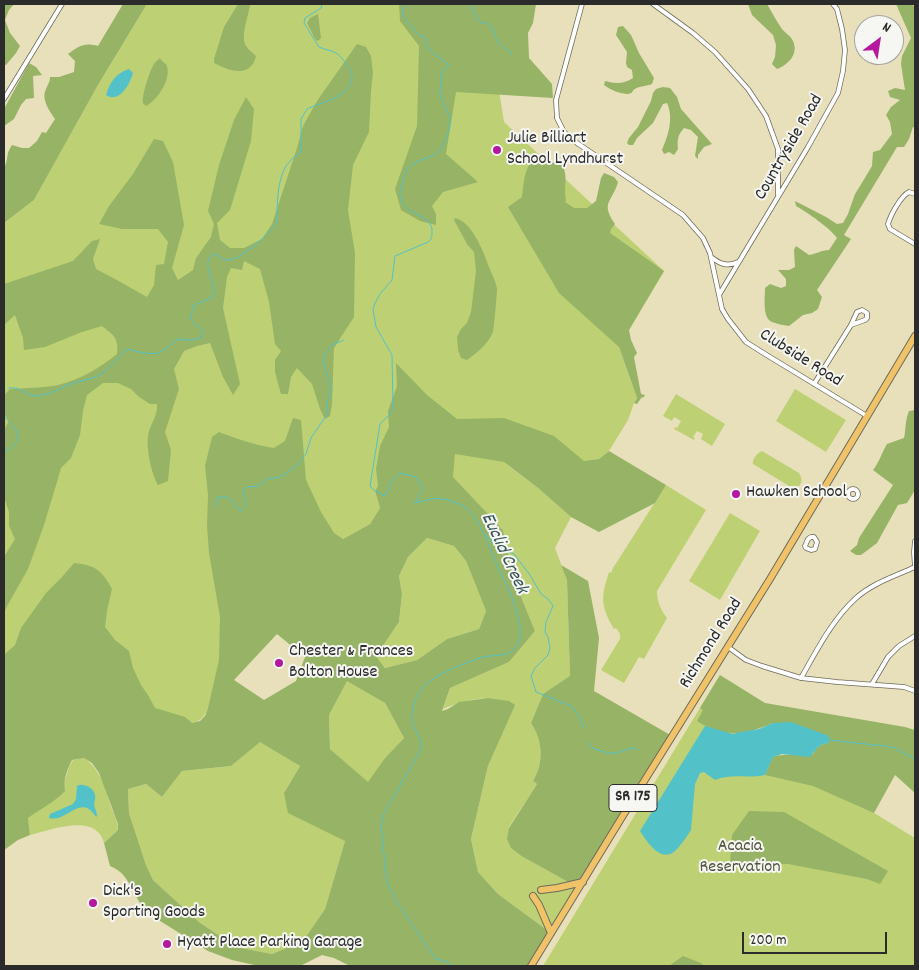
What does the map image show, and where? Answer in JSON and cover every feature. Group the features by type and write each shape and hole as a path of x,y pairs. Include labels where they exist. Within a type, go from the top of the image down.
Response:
{"main road":[{"name":"Richmond Road","path":"531,966 728,647 915,336"},
{"path":"540,890 583,882"},
{"path":"533,896 552,933"}],"street":[{"path":"4,99 62,4"},
{"name":"Clubside Road","path":"582,4 556,100 557,118 564,132 577,143 683,215 703,238 711,258 722,309 746,342 868,416"},
{"path":"653,4 693,33 715,52 748,89 766,116 778,149 778,197"},
{"name":"Countryside Road","path":"719,296 838,93 845,50 842,29 834,4"},
{"path":"915,194 909,192 904,194 888,224 890,229 915,244"},
{"path":"711,258 718,263 726,265 740,262"},
{"path":"814,384 851,325 857,312 862,310 867,313 865,320 851,325"},
{"path":"796,535 806,542"},
{"path":"801,678 832,625 857,597 877,584 915,568 915,541"},
{"path":"872,684 888,657 899,646 915,636"},
{"path":"728,647 746,660 801,678 904,687 915,690"}],"green space":[{"path":"4,4 14,4 5,20 10,33 20,46 6,65 4,65"},
{"path":"123,4 147,4 98,85 34,200 4,223 4,168 10,148 12,145 29,148 37,141 42,132 46,133 55,119 44,97 50,77 59,77 74,72 75,61 68,54 75,49 89,44 98,46"},
{"path":"147,4 485,4 504,122 664,271 619,347 637,398 628,420 609,451 599,459 540,469 505,463 538,488 571,517 555,548 567,580 570,677 543,694 531,723 538,737 541,752 539,767 533,781 537,784 509,827 523,857 579,888 551,933 498,894 478,872 471,839 488,766 514,705 497,699 483,698 461,702 443,709 450,688 509,662 535,631 513,577 503,530 452,477 455,454 405,444 375,491 380,508 370,524 343,539 200,720 192,723 4,742 4,223 34,200 98,85"},
{"path":"238,4 250,4 244,40 247,48 256,56 252,65 242,71 227,69 214,63 224,27"},
{"path":"399,4 536,4 533,23 528,33 529,58 552,84 553,98 456,92 446,154 478,182 443,192 432,206 436,214 436,225 420,221 401,210 395,189 417,126 419,46 400,21"},
{"path":"748,4 767,4 782,29 792,39 795,50 793,55 788,62 777,69 772,64 776,45 773,35 752,15"},
{"path":"896,4 913,4 915,11 915,127 913,127 904,147 897,147 844,235 851,239 817,290 822,297 818,309 803,315 789,326 772,322 765,312 765,288 770,284 781,288 786,286 786,279 778,270 789,270 795,267 794,250 796,246 809,255 829,250 837,238 830,230 796,206 795,201 837,224 843,223 855,194 872,166 873,152 880,150 892,134 890,122 886,115 891,107 900,100 890,97 888,91 895,88 905,90 901,65 904,65 904,52 911,38 904,22 904,15 901,15"},
{"path":"318,14 321,38 317,41 307,23 310,18"},
{"path":"623,26 631,35 654,78 652,84 637,88 628,94 609,89 604,85 605,81 620,83 633,78 632,70 627,67 626,63 627,52 616,35 618,27"},
{"path":"357,44 366,47 371,56 373,73 369,132 353,165 348,210 355,253 354,317 334,348 330,416 325,419 312,384 297,368 291,377 288,394 281,394 275,372 275,360 281,351 275,344 269,302 260,269 244,261 242,270 231,268 227,277 223,308 240,384 233,395 223,377 210,343 184,351 174,369 179,389 165,432 171,450 168,481 158,485 148,451 149,431 156,415 157,404 150,404 131,389 118,383 103,383 87,395 80,435 71,458 61,468 44,525 28,569 4,615 4,557 15,539 9,526 9,512 4,497 4,430 9,421 4,414 4,395 10,389 52,386 74,380 96,369 117,354 117,345 115,338 102,326 45,347 24,350 23,338 15,315 4,325 4,284 73,261 92,241 100,239 93,259 96,269 147,297 154,285 156,265 164,264 168,242 158,229 122,229 99,224 154,139 163,141 173,162 184,225 172,268 178,280 193,270 196,258 211,237 214,224 208,211 219,165 234,120 246,97 254,109 251,141 230,210 217,223 220,240 230,248 244,248 262,239 272,224 303,126 317,101"},
{"path":"160,58 166,64 168,75 159,94 146,106 143,103 143,95 146,84 152,67"},
{"path":"29,63 36,67 42,75 33,76 34,98 26,99 14,119 4,126 4,109"},
{"path":"670,88 677,97 681,109 712,144 704,147 698,155 698,159 695,156 698,137 691,130 684,128 679,135 678,149 674,155 669,152 664,154 662,150 670,121 667,103 663,104 653,123 637,138 633,145 627,143 638,127 653,93 656,89"},
{"path":"537,156 547,157 551,162 562,165 566,178 565,202 574,208 587,208 596,201 601,178 604,173 614,177 618,182 609,203 608,211 615,224 610,233 664,271 629,330 637,353 634,357 641,394 645,395 637,404 634,403 637,398 619,347 559,293 508,207 522,197 527,169"},
{"path":"455,218 461,220 472,231 484,254 497,289 493,332 482,348 467,360 461,358 457,337 467,323 471,312 476,271 474,252 467,244 454,220"},
{"path":"396,363 427,395 457,419 504,418 554,436 584,461 599,459 609,451 666,485 655,503 599,532 571,517 504,462 455,454 453,477 503,530 513,577 535,631 509,662 450,688 442,711 459,702 488,698 509,701 515,705 488,766 471,839 478,872 498,894 551,933 531,966 350,966 334,958 322,955 300,966 259,966 232,960 208,951 149,914 141,905 124,876 110,866 104,843 118,830 118,824 99,773 92,763 84,758 72,760 66,775 65,791 28,818 30,835 18,840 4,850 4,655 15,645 21,628 46,593 74,563 93,567 101,573 112,589 105,627 115,640 129,651 133,668 155,708 185,717 192,723 200,721 205,716 208,708 219,660 220,617 209,553 207,526 208,495 205,466 212,437 219,432 246,442 274,448 285,441 293,418 301,420 306,480 321,512 334,533 343,539 370,524 380,508 375,491 378,486 376,469 380,446 389,427 388,411 397,386","holes":["427,538 454,546 466,561 486,611 479,629 447,639 417,660 385,668 376,656 399,622 402,594 399,576 408,557","277,634 305,657 296,681 264,700 234,680","347,681 385,703 404,738 385,758 368,782 330,749 329,715","260,742 300,766 284,793 288,813 345,841 325,909 303,941 272,954 236,947 199,922 153,880 146,865 129,813 128,789 146,784 162,797 182,771 231,766"]},
{"path":"795,389 846,420 826,452 776,421"},
{"path":"676,394 725,424 712,446 701,439 703,434 697,431 693,437 695,438 694,440 674,429 675,427 677,428 681,421 674,417 672,421 663,416"},
{"path":"915,410 915,490 907,503 898,505 877,543 861,555 856,555 850,551 857,545 859,538 893,485 873,470 887,444 904,438 909,411"},
{"path":"762,451 799,473 802,479 799,486 789,486 753,464 755,456"},
{"path":"666,485 706,510 657,591 660,606 667,618 644,659 639,657 624,683 601,670 620,639 619,632 616,628 614,629 604,607 604,588 609,572 611,573"},
{"path":"730,513 760,531 720,600 689,581"},
{"path":"427,538 454,546 466,561 486,611 479,629 447,639 417,660 385,668 376,656 399,622 402,594 399,576 408,557"},
{"path":"561,565 588,581 599,638 594,691 672,736 579,888 523,857 511,848 507,839 509,828 537,784 533,781 539,767 541,752 538,737 531,723 543,694 570,676 567,580"},
{"name":"Acacia Reservation","path":"720,675 738,730 915,838 915,966 543,966"},
{"path":"720,675 765,703 915,730 915,793 895,775 874,813 813,786 765,775 773,757 813,754 819,746 828,743 773,723 753,730 735,733 716,730 697,721 703,710 700,708"},
{"path":"347,680 385,703 404,738 385,758 368,783 330,749 329,715"},
{"path":"260,741 300,766 284,793 345,841 325,909 303,941 272,954 236,947 199,922 153,880 146,865 129,813 128,789 146,784 162,797 182,771 231,766"},
{"path":"84,758 95,768 102,780 117,820 118,830 104,843 99,834 92,828 83,826 61,827 30,835 28,818 40,809 64,784 73,760"},
{"path":"749,811 784,812 888,871 880,884 867,879 788,864 730,863 732,835"},
{"path":"683,956 701,963 704,966 669,966"}],"water":[{"path":"129,69 133,73 123,92 115,97 106,95 114,79 120,73"},
{"path":"791,722 829,736 829,743 819,746 809,757 782,754 773,757 765,775 727,777 715,780 704,772 700,773 695,784 691,830 684,840 673,852 665,855 657,851 649,843 640,831 705,726 733,734 759,729 773,723"},
{"path":"84,785 93,790 97,816 85,807 56,818 49,818 50,814 73,804 76,799 77,786"}],"waterway":[{"path":"9,388 16,388 35,396 44,395 98,376 126,349 153,354 164,350 178,339 190,340 201,338 203,331 191,319 193,306 213,297 213,286 208,269 210,258 214,254 228,260 240,256 274,227 277,222 278,193 283,172 289,162 301,152 301,119 307,109 339,96 351,81 352,74 339,55 319,47 304,23 305,18 321,8 322,4"},
{"name":"Euclid Creek","path":"404,4 403,16 420,36 425,37 427,48 449,65 442,71 440,92 442,101 451,119 441,149 438,153 416,162 408,168 400,193 401,200 405,206 428,221 431,226 432,238 428,242 395,256 392,280 380,294 373,309 376,327 392,355 393,406 392,412 380,424 370,486 385,496 393,479 400,473 416,477 423,489 415,503 440,499 466,508 477,521 486,538 514,603 520,629 520,640 510,652 480,658 460,665 436,677 422,689 415,701 412,714 412,720 420,739 420,751 383,815 381,826 387,883 396,901 436,959 445,961 452,966"},
{"path":"470,4 480,22 491,26 499,43 512,55"},
{"path":"215,507 218,497 226,497 231,499 241,511 246,503 243,490 247,487 258,486 267,479 281,477 298,464 306,454 311,438 328,413 327,402 330,395 330,385 323,361 326,352 332,345 344,340"},
{"path":"4,417 13,426 18,435 18,440 15,444 4,452"},
{"path":"485,535 499,548 514,554 530,575 541,594 553,606 546,622 545,632 550,648 548,655 535,668 531,676 536,692 571,706 579,716 584,728"},
{"path":"829,740 895,748 915,759"},
{"path":"587,742 592,748 608,753 616,753 632,748 637,749"}],"place":[{"name":"Julie Billiart School Lyndhurst","path":"497,150"},
{"name":"Hawken School","path":"736,494"},
{"name":"Chester & Frances Bolton House","path":"279,663"},
{"name":"Dick's Sporting Goods","path":"93,903"},
{"name":"Hyatt Place Parking Garage","path":"167,944"}]}
